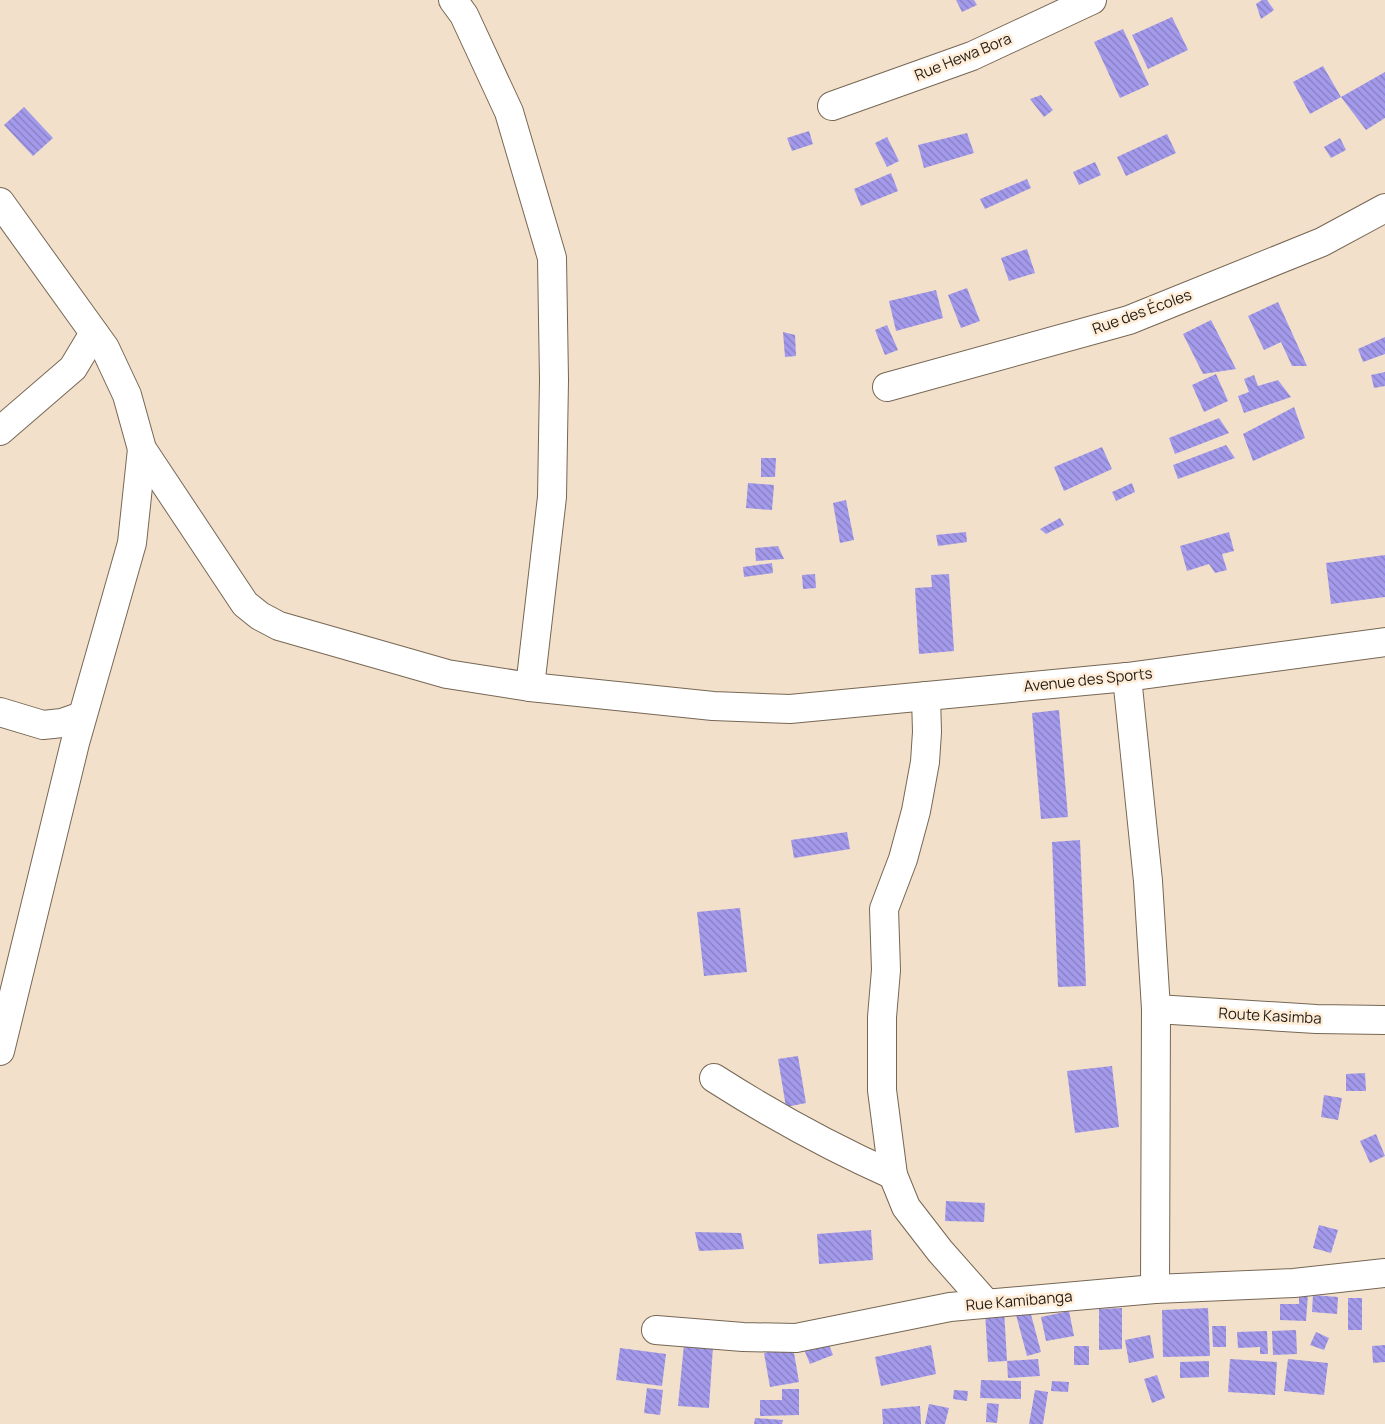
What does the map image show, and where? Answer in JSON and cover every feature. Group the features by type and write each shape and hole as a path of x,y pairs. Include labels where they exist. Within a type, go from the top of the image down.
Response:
{"street":[{"path":"453,0 464,15 509,112 552,258 554,380 552,496 530,687"},
{"name":"Rue Hewa Bora","path":"832,106 972,56 1092,0"},
{"path":"0,202 105,348 127,395 142,449 132,543 82,716 0,1051"},
{"name":"Rue des Écoles","path":"887,387 1129,320 1322,242 1385,208"},
{"path":"0,431 73,368 94,332"},
{"name":"Avenue des Sports","path":"142,449 245,604 260,616 279,626 447,674 530,687 713,706 790,709 1127,677 1385,642"},
{"path":"1127,677 1148,881 1156,1009 1155,1289"},
{"path":"926,696 927,732 925,762 916,811 902,859 884,909 886,970 882,1017 882,1090 893,1175 906,1207 940,1251 986,1303"},
{"path":"0,712 43,725 62,723 82,716"},
{"name":"Route Kasimba","path":"1156,1009 1316,1019 1385,1020"},
{"path":"714,1078 769,1113 852,1157 893,1175"},
{"name":"Rue Kamibanga","path":"656,1330 742,1337 796,1338 950,1307 986,1303 1155,1289 1294,1283 1385,1273"}],"building":[{"path":"956,0 974,0 977,5 962,12"},
{"path":"1262,0 1267,0 1274,10 1261,19 1256,4"},
{"path":"1172,17 1188,50 1148,69 1132,35"},
{"path":"1123,29 1149,85 1120,98 1094,42"},
{"path":"1323,66 1341,97 1310,114 1293,82"},
{"path":"1385,72 1385,118 1366,130 1341,97"},
{"path":"1041,95 1053,110 1044,117 1030,99"},
{"path":"24,107 53,138 33,156 4,125"},
{"path":"809,131 813,144 792,151 787,138"},
{"path":"967,133 974,153 924,168 918,145"},
{"path":"1167,134 1176,153 1126,176 1117,157"},
{"path":"887,137 899,161 887,167 875,143"},
{"path":"1340,138 1346,150 1331,158 1324,147"},
{"path":"1095,162 1101,175 1079,185 1073,172"},
{"path":"891,173 898,191 861,206 854,189"},
{"path":"1027,179 1031,188 985,209 980,199"},
{"path":"1027,249 1035,273 1009,281 1001,258"},
{"path":"967,288 980,321 961,328 948,295"},
{"path":"936,290 943,318 896,331 889,301"},
{"path":"1278,302 1307,366 1292,366 1281,342 1264,350 1248,316"},
{"path":"1211,320 1236,369 1203,374 1183,334"},
{"path":"887,325 898,350 885,355 875,330"},
{"path":"783,332 795,335 796,356 785,357"},
{"path":"1385,337 1385,354 1363,362 1358,349"},
{"path":"1385,372 1385,386 1374,388 1371,375"},
{"path":"1216,374 1228,401 1204,412 1192,385"},
{"path":"1254,375 1258,386 1278,380 1291,397 1244,413 1238,396 1249,392 1244,379"},
{"path":"1294,407 1305,438 1253,461 1243,434"},
{"path":"1219,418 1229,433 1175,454 1169,438"},
{"path":"1226,445 1235,458 1178,479 1173,465"},
{"path":"1102,447 1112,469 1064,491 1054,467"},
{"path":"761,458 776,458 775,477 761,477"},
{"path":"748,483 774,485 772,510 746,508"},
{"path":"1132,483 1135,492 1116,501 1112,492"},
{"path":"846,500 854,540 840,543 833,503"},
{"path":"1060,518 1064,525 1046,534 1040,529"},
{"path":"966,532 967,542 938,546 936,535"},
{"path":"1229,532 1234,551 1222,554 1227,570 1215,573 1209,564 1187,571 1180,546"},
{"path":"778,546 784,559 756,561 755,548"},
{"path":"1385,555 1385,597 1331,604 1326,563"},
{"path":"772,563 773,573 744,577 743,567"},
{"path":"815,574 816,588 803,589 802,575"},
{"path":"949,574 954,651 919,654 915,588 932,587 931,575"},
{"path":"1059,710 1068,817 1041,819 1032,713"},
{"path":"847,832 850,849 794,858 791,840"},
{"path":"1080,840 1086,986 1058,987 1052,842"},
{"path":"740,908 747,972 704,976 697,912"},
{"path":"798,1056 806,1103 786,1107 778,1059"},
{"path":"1112,1066 1119,1127 1075,1133 1067,1071"},
{"path":"1365,1073 1366,1091 1346,1091 1346,1074"},
{"path":"1324,1095 1342,1098 1338,1120 1321,1117"},
{"path":"1376,1134 1385,1156 1370,1163 1360,1141"},
{"path":"946,1201 985,1203 984,1222 945,1221"},
{"path":"1319,1225 1338,1230 1331,1253 1313,1248"},
{"path":"871,1230 873,1260 819,1264 817,1234"},
{"path":"695,1232 741,1233 744,1249 699,1251"},
{"path":"1299,1293 1308,1294 1306,1321 1280,1320 1280,1304 1299,1304"},
{"path":"1313,1295 1338,1297 1337,1314 1312,1312"},
{"path":"1348,1298 1362,1298 1362,1330 1348,1330"},
{"path":"1029,1307 1041,1352 1027,1356 1015,1311"},
{"path":"1122,1308 1122,1349 1099,1350 1099,1309"},
{"path":"1208,1308 1210,1356 1163,1357 1162,1310"},
{"path":"1004,1310 1007,1361 988,1362 985,1311"},
{"path":"1069,1311 1074,1336 1046,1341 1041,1317"},
{"path":"1212,1326 1226,1326 1226,1347 1213,1347"},
{"path":"1296,1330 1297,1354 1273,1355 1272,1331"},
{"path":"1267,1331 1268,1354 1260,1354 1260,1347 1238,1348 1237,1332"},
{"path":"1316,1332 1329,1338 1324,1350 1310,1345"},
{"path":"1150,1335 1154,1358 1129,1363 1125,1340"},
{"path":"826,1337 833,1355 810,1364 803,1347"},
{"path":"684,1344 713,1346 709,1408 678,1406"},
{"path":"931,1345 936,1374 881,1386 875,1357"},
{"path":"1385,1345 1385,1362 1373,1363 1372,1346"},
{"path":"1074,1346 1089,1346 1089,1365 1074,1365"},
{"path":"793,1347 799,1382 770,1387 764,1353"},
{"path":"620,1348 666,1354 662,1386 616,1380"},
{"path":"1038,1359 1040,1376 1008,1378 1007,1361"},
{"path":"1230,1359 1277,1362 1275,1395 1228,1392"},
{"path":"1288,1359 1328,1363 1324,1395 1284,1391"},
{"path":"1209,1361 1209,1377 1180,1378 1180,1362"},
{"path":"1157,1375 1165,1398 1152,1403 1144,1379"},
{"path":"981,1380 1021,1381 1021,1399 980,1398"},
{"path":"1052,1381 1069,1382 1068,1392 1051,1391"},
{"path":"647,1388 663,1390 660,1415 644,1413"},
{"path":"782,1389 799,1389 799,1415 760,1416 760,1400 782,1400"},
{"path":"954,1390 968,1391 967,1401 953,1399"},
{"path":"1035,1390 1048,1392 1043,1424 1029,1424"},
{"path":"987,1403 999,1404 997,1423 986,1422"},
{"path":"929,1404 949,1408 945,1424 925,1424"},
{"path":"920,1406 921,1424 883,1424 882,1409"},
{"path":"755,1418 783,1420 782,1424 754,1424"}]}
